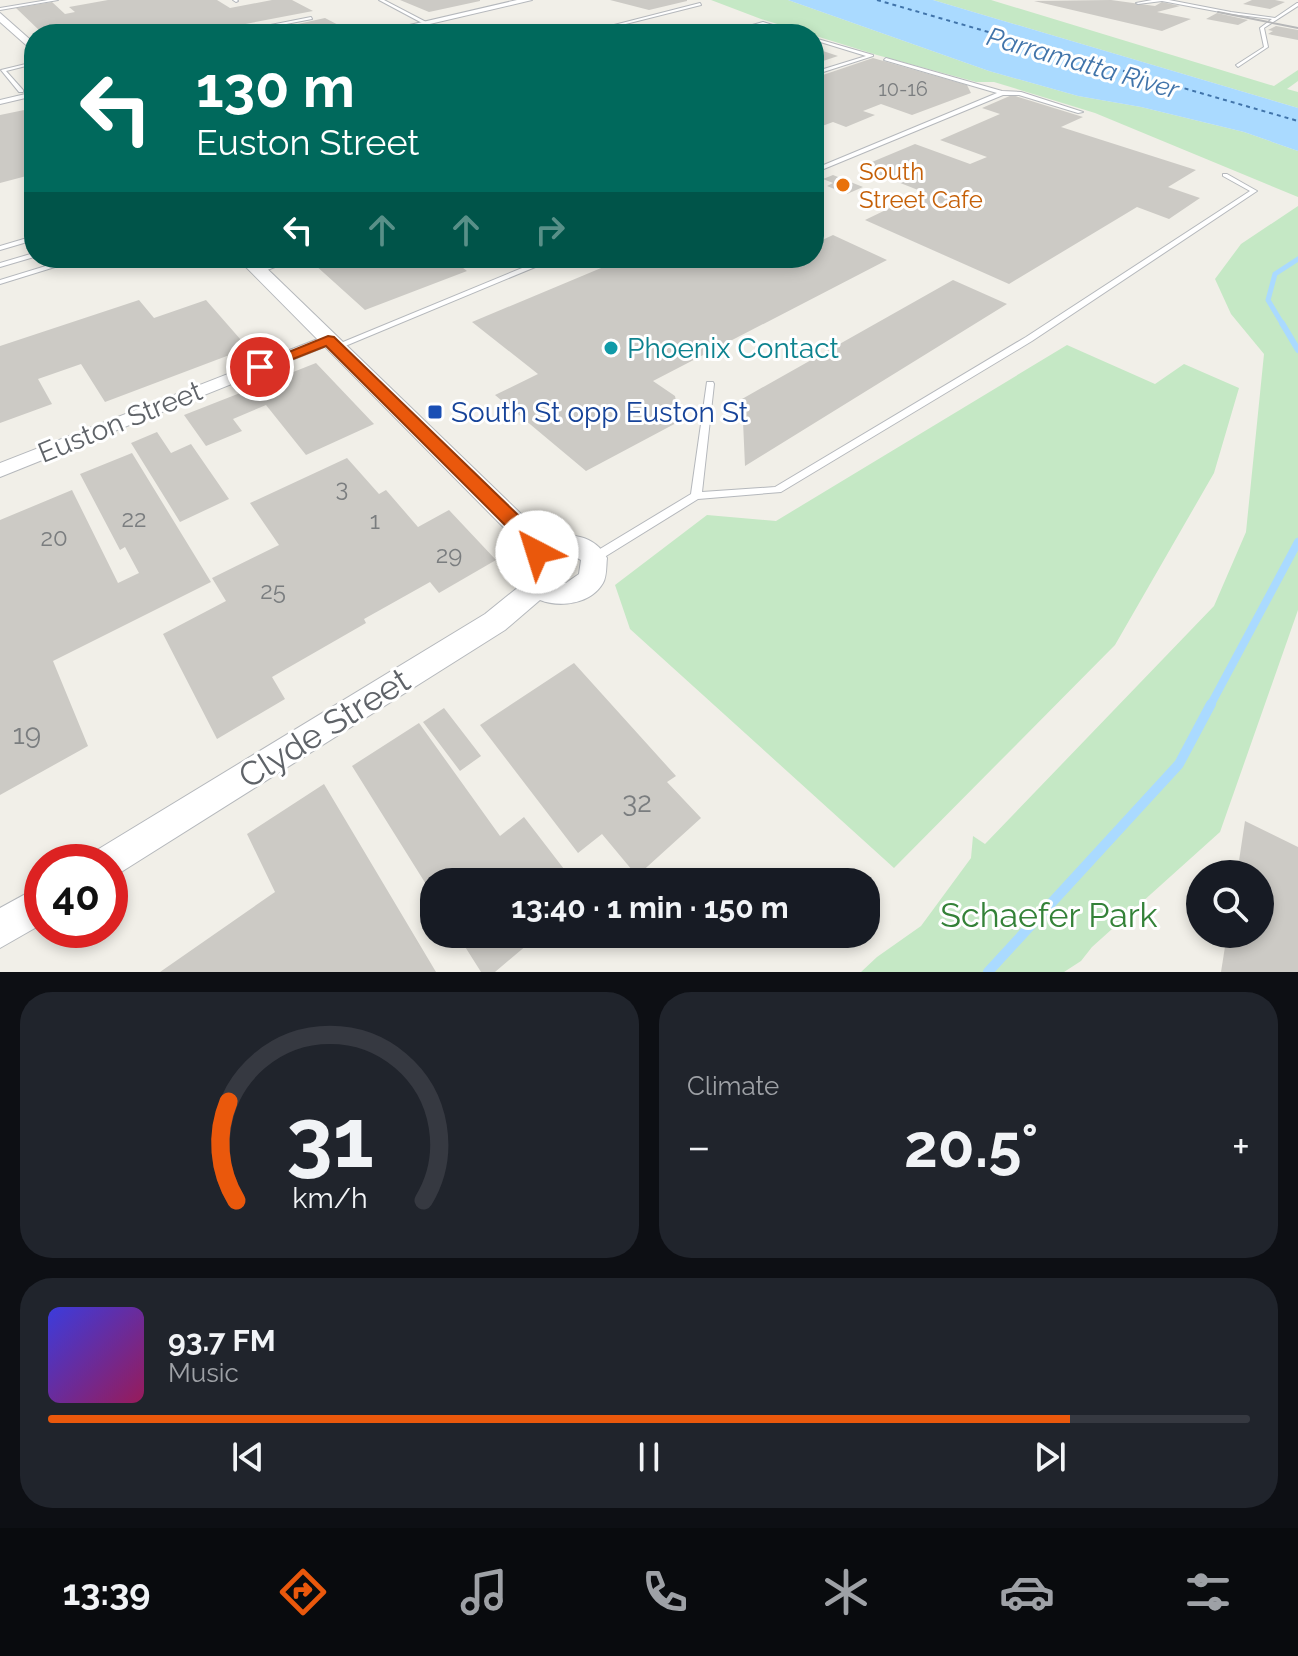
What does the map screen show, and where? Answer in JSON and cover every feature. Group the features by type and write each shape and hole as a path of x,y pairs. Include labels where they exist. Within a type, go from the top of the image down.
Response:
{"street":[{"path":"421,24 528,0"},
{"path":"0,16 24,39"},
{"path":"256,268 541,549"},
{"name":"Euston Street","path":"0,470 332,344"},
{"path":"569,543 579,546 594,558 592,579 577,591 560,595 536,588 530,580 528,567 541,549 569,543"},
{"name":"Clyde Street","path":"128,850 495,622 536,588"},
{"path":"0,929 24,914"}],"lane":[{"path":"0,9 56,0"},
{"path":"381,0 426,23"},
{"path":"1116,0 1127,2"},
{"path":"1138,3 1162,0 1239,15 1273,18"},
{"path":"621,24 700,4"},
{"path":"1238,66 1266,47 1262,28 1298,4"},
{"path":"280,24 311,18"},
{"path":"824,42 871,56 824,71"},
{"path":"886,59 1080,112"},
{"path":"2,68 24,65"},
{"path":"2,68 21,91"},
{"path":"824,167 1002,93"},
{"path":"0,102 24,96"},
{"path":"594,558 696,496 777,490 1029,339 1254,191 1225,175"},
{"path":"0,248 24,241"},
{"path":"0,265 24,258"},
{"path":"0,282 47,268"},
{"path":"332,344 527,268"},
{"path":"696,496 710,384"}],"green space":[{"path":"711,0 788,0 989,71 1078,96 1141,107 1244,132 1298,151 1298,197 1095,113 994,82 976,82 824,39 824,24 777,24"},
{"path":"933,0 991,0 1274,86 1298,70 1298,81 1287,89 1298,92 1298,108"},
{"name":"Schaefer Park","path":"1298,206 1298,610 1220,832 1092,947 1081,961 1064,972 861,972 921,926 971,858 973,836 985,844 1214,606 1246,532 1264,354 1231,314 1215,279 1241,244"},
{"path":"1067,345 1155,384 1184,364 1239,388 1214,473 1115,645 894,868 630,629 615,585 707,515 776,521"}],"water":[{"name":"Parramatta River","path":"788,0 933,0 1298,108 1298,151 1244,132 1141,107 1078,96 989,71"}],"building":[{"path":"108,0 217,0 230,8 272,0 292,0 313,11 245,24 33,24 16,8 52,2 65,14 75,12 69,7"},
{"path":"400,0 480,0 480,1 429,12"},
{"path":"610,0 687,0 687,1 649,10"},
{"path":"1111,0 1155,6 1162,2 1180,6 1157,12 1191,19 1162,31 1034,1"},
{"path":"1252,0 1285,2 1270,9 1243,4"},
{"path":"1217,13 1248,20 1238,25 1206,19"},
{"path":"325,18 336,24 298,24"},
{"path":"1276,26 1298,30 1298,40 1268,34 1273,31 1268,30"},
{"path":"824,51 838,56 824,61"},
{"path":"873,58 967,85 971,93 912,115 881,104 863,111 875,115 846,127 833,122 824,125 824,75"},
{"path":"1012,95 1083,117 1061,127 1196,170 1168,187 1200,198 1169,219 1137,207 1009,284 865,220 923,192 860,167 915,144 970,164 987,157 940,140 1000,114 982,108"},
{"path":"24,110 24,177 0,183 0,115"},
{"name":"South Street Cafe","path":"833,175 863,187 847,194 827,186 833,183 824,179"},
{"name":"Phoenix Contact","path":"833,235 887,260 653,381 675,396 680,421 586,471 495,395 538,374 472,322 601,268 824,268 824,239"},
{"path":"318,268 463,268 467,271 365,310"},
{"path":"953,280 1007,304 745,466 742,399"},
{"path":"139,300 154,318 206,300 248,348 105,402 81,364 38,379 52,404 0,423 0,346"},
{"path":"316,363 374,424 306,455 266,405 233,419 242,431 206,446 184,415"},
{"path":"157,432 171,453 191,444 229,499 180,522 131,443"},
{"path":"132,453 211,582 53,661 88,746 0,795 0,520 72,490 118,583 139,573 125,547 120,550 80,474"},
{"path":"347,458 379,494 386,490 418,527 449,510 496,560 439,593 430,582 272,677 285,699 217,739 163,634 226,601 212,578 279,545 250,503"},
{"path":"574,663 676,776 667,782 701,818 646,868 630,868 602,834 578,853 480,725"},
{"path":"444,708 481,756 460,771 423,722"},
{"path":"419,723 500,836 524,817 563,868 420,868 420,875 352,766"},
{"path":"324,784 436,972 160,972 275,892 247,834"},
{"path":"1245,821 1298,847 1298,972 1221,972 1225,948 1274,948 1274,860 1239,860"},
{"path":"466,948 523,948 495,972 481,972"}],"waterway":[{"path":"1283,325 1268,300 1275,274 1298,259"},
{"path":"1282,323 1298,350"},
{"path":"1210,706 1298,542"},
{"path":"988,972 1179,764 1211,704"}],"ferry route":[{"path":"877,0 1298,121"}],"tram line":[{"path":"1218,12 1298,28"}],"place":[{"name":"South Street Cafe","path":"843,185"},
{"name":"Phoenix Contact","path":"611,348"},
{"name":"South St opp Euston St","path":"435,412"}],"route":[{"path":"260,367 328,340 529,541 541,549 537,552"}]}
